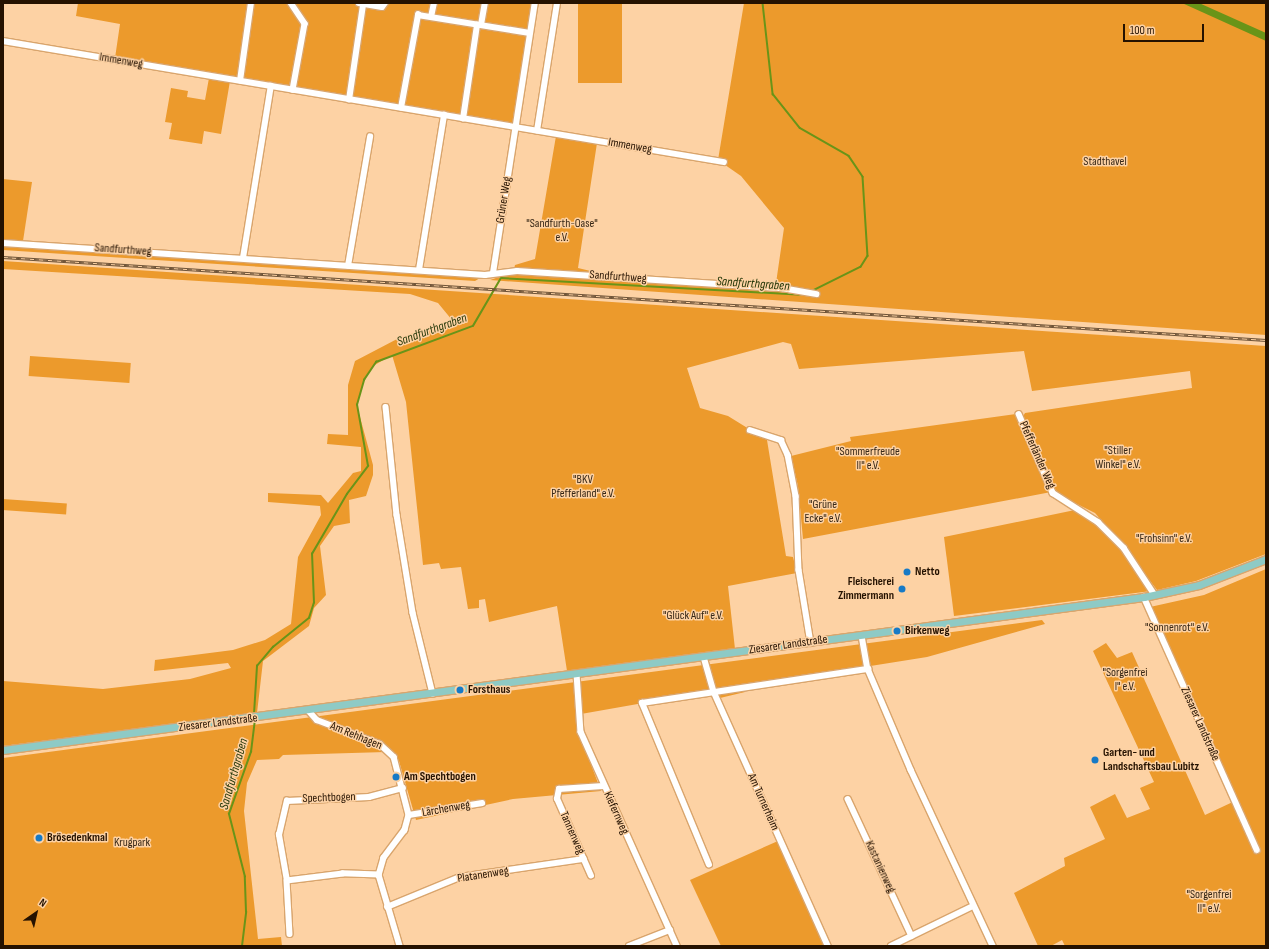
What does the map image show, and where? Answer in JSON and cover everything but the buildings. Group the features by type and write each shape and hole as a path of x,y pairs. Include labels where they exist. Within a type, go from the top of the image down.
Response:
{"main road":[{"name":"Ziesarer Landstraße","path":"3,750 309,711 1144,597 1221,578 1266,559"}],"street":[{"path":"240,81 251,3"},
{"path":"291,3 305,24 293,90"},
{"path":"349,100 361,4 382,7 385,3"},
{"path":"431,17 434,3"},
{"path":"463,119 479,25 485,3"},
{"path":"515,127 535,3"},
{"path":"537,131 557,3"},
{"path":"401,108 418,15 530,33"},
{"name":"Immenweg","path":"3,41 724,162"},
{"path":"243,258 271,86"},
{"path":"419,270 444,116"},
{"name":"Grüner Weg","path":"493,273 515,127"},
{"path":"348,266 370,136"},
{"name":"Sandfurthweg","path":"3,243 419,270 493,273 524,271 806,292 816,294"},
{"path":"386,407 397,515 413,613 433,694"},
{"name":"Pfefferländer Weg","path":"1019,414 1053,493 1098,522 1124,548 1155,595"},
{"path":"750,430 781,440 788,455 796,496 799,570 810,642"},
{"name":"Ziesarer Landstraße","path":"1144,597 1257,850"},
{"path":"862,636 868,669 973,906 993,946"},
{"name":"Am Turnerheim","path":"704,657 714,692 828,946"},
{"path":"708,865 641,708 642,703 868,669"},
{"name":"Kiefernweg","path":"577,674 579,724 603,786 677,946"},
{"name":"Am Rehhagen","path":"309,711 317,720 389,750 394,757 409,815"},
{"name":"Tannenweg","path":"591,876 558,799 559,789 603,786"},
{"name":"Spechtbogen","path":"290,934 287,881 279,835 287,801 369,797 403,788"},
{"name":"Kastanienweg","path":"848,799 912,936"},
{"name":"Lärchenweg","path":"409,815 482,802"},
{"path":"400,946 387,907 379,875 384,858 405,830 409,815"},
{"name":"Platanenweg","path":"387,907 460,878 584,859"},
{"path":"287,881 343,874 379,875"},
{"path":"891,946 973,906"},
{"path":"629,946 670,930"}],"green space":[{"path":"78,3 534,3 513,124 115,58 120,24 76,16"},
{"path":"578,3 622,3 622,83 578,83"},
{"name":"Stadthavel","path":"744,3 1266,3 1266,335 490,280 514,272 775,290 784,228 741,176 718,160"},
{"path":"209,78 230,81 221,134 204,131 202,144 169,139 172,123 165,122 171,88 188,91 187,97 205,100"},
{"name":"\"Sandfurth-Oase\" e.V.","path":"556,136 597,143 578,268 603,274 514,269 515,265 535,259"},
{"path":"3,179 32,182 23,241 3,240"},
{"path":"3,245 472,276 480,278 475,281 3,250"},
{"path":"3,261 1266,346 1266,554 1196,581 1157,590 1127,550 1128,546 1124,546 1095,513 1057,494 1022,418 1025,413 1192,388 1190,371 1032,391 1024,351 799,369 791,344 783,342 687,368 700,408 728,416 767,440 786,556 793,557 797,573 728,586 735,649 567,671 557,606 489,622 485,599 479,600 479,608 468,609 461,567 441,569 439,563 423,565 406,402 392,355 373,366 364,379 357,406 373,465 373,475 366,496 349,500 350,523 334,526 320,546 326,595 314,608 309,626 263,661 257,713 3,746 3,681 103,689 190,679 231,668 228,663 154,671 155,660 233,650 265,640 291,624 298,557 321,515 320,506 268,502 268,493 321,495 328,503 353,473 361,471 361,447 327,444 328,434 348,435 348,385 355,361 399,338 452,320 438,303 410,294 3,269"},
{"path":"30,356 131,363 129,383 29,376"},
{"path":"1016,414 1051,492 803,539 798,486 791,456 851,441 850,437"},
{"path":"3,499 67,503 66,514 3,510"},
{"path":"1075,510 1097,523 1121,547 1151,591 954,616 944,537"},
{"path":"1266,569 1266,946 1065,946 1062,940 1051,946 1038,946 1014,893 1065,866 1064,858 1105,839 1090,807 1115,794 1127,818 1150,809 1140,788 1154,782 1093,651 1106,643 1117,658 1132,652 1205,815 1237,800 1150,607 1204,595"},
{"name":"Krugpark","path":"1042,620 1045,624 927,657 744,686 745,692 720,698 717,690 581,714 577,716 578,730 601,791 513,799 416,820 399,761 386,752 283,755 279,759 257,760 247,783 244,811 258,939 281,937 282,946 3,946 3,758"},
{"path":"778,841 824,946 721,946 690,880"}],"shaded area":[{"path":"1182,3 1199,3 1266,33 1266,41"}],"waterway":[{"name":"Sandfurthgraben","path":"763,3 773,94 800,128 849,156 863,177 868,256 861,267 813,291"},
{"name":"Sandfurthgraben","path":"254,714 257,666 273,647 309,618 314,603 312,554 347,494 368,466 357,405 364,380 376,362 473,326 501,278 806,295"},
{"name":"Sandfurthgraben","path":"242,946 246,912 245,877 229,814 251,752 255,718"}],"railway":[{"path":"3,257 1266,340"}],"place":[{"name":"Netto","path":"907,572"},
{"name":"Fleischerei Zimmermann","path":"902,589"},
{"name":"Birkenweg","path":"897,631"},
{"name":"Forsthaus","path":"460,690"},
{"name":"Garten- und Landschaftsbau Lubitz","path":"1095,760"},
{"name":"Am Spechtbogen","path":"396,777"},
{"name":"Brösedenkmal","path":"39,838"}],"park label":[{"name":"\"Stiller Winkel\" e.V.","path":"1118,458"},
{"name":"\"Sommerfreude II\" e.V.","path":"868,459"},
{"name":"\"BKV Pfefferland\" e.V.","path":"583,487"},
{"name":"\"Grüne Ecke\" e.V.","path":"823,512"},
{"name":"\"Frohsinn\" e.V.","path":"1164,539"},
{"name":"\"Glück Auf\" e.V.","path":"693,616"},
{"name":"\"Sonnenrot\" e.V.","path":"1177,628"},
{"name":"\"Sorgenfrei I\" e.V.","path":"1125,680"},
{"name":"\"Sorgenfrei II\" e.V.","path":"1209,902"}]}
